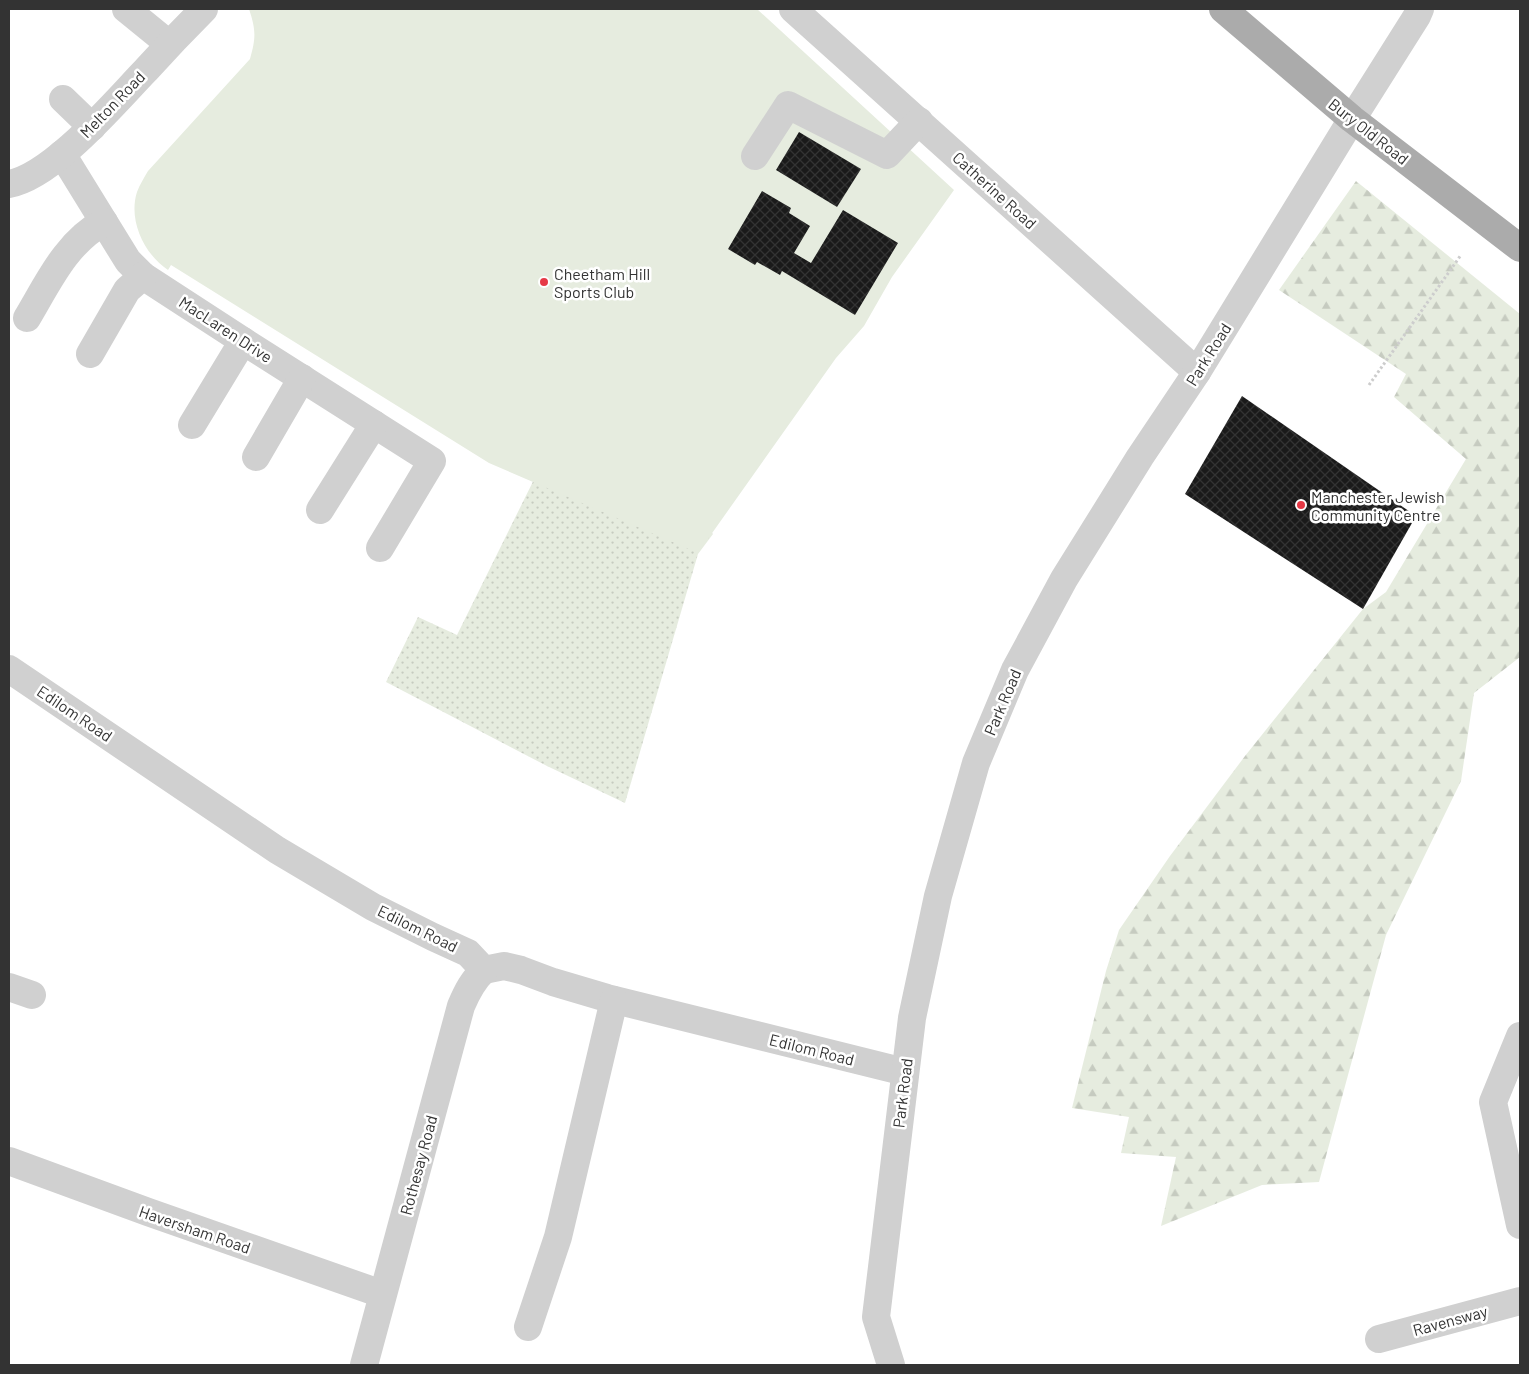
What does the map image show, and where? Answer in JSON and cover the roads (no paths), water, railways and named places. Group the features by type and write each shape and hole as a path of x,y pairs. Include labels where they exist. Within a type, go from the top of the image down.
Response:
{"main road":[{"name":"Bury Old Road","path":"1223,9 1352,119 1520,248"}],"street":[{"path":"126,9 169,44"},
{"name":"Melton Road","path":"9,184 34,174 62,154 92,127 204,9"},
{"name":"Catherine Road","path":"793,9 1197,372"},
{"name":"Park Road","path":"891,1365 876,1317 912,1018 938,896 976,763 1015,670 1064,579 1140,457 1197,372 1420,9"},
{"path":"63,99 92,127"},
{"path":"755,156 788,105 888,155 918,122"},
{"name":"MacLaren Drive","path":"62,154 128,261 143,276 432,461 380,548"},
{"path":"27,318 75,243 89,230 104,222"},
{"path":"90,354 127,290 143,276"},
{"path":"192,425 243,341"},
{"path":"256,457 302,378"},
{"path":"320,510 374,424"},
{"name":"Edilom Road","path":"9,669 277,850 374,907 468,953 484,970 504,966 521,970 553,982 614,1000 905,1072"},
{"name":"Rothesay Road","path":"364,1365 461,1006 468,989 476,977 484,970"},
{"path":"528,1327 558,1237 614,1000"},
{"path":"1520,1036 1493,1102 1520,1226"},
{"name":"Haversham Road","path":"9,1161 382,1294"},
{"name":"Ravensway","path":"1379,1339 1520,1302"}],"place":[{"name":"Cheetham Hill Sports Club","path":"544,282"},
{"name":"Manchester Jewish Community Centre","path":"1301,505"}]}
